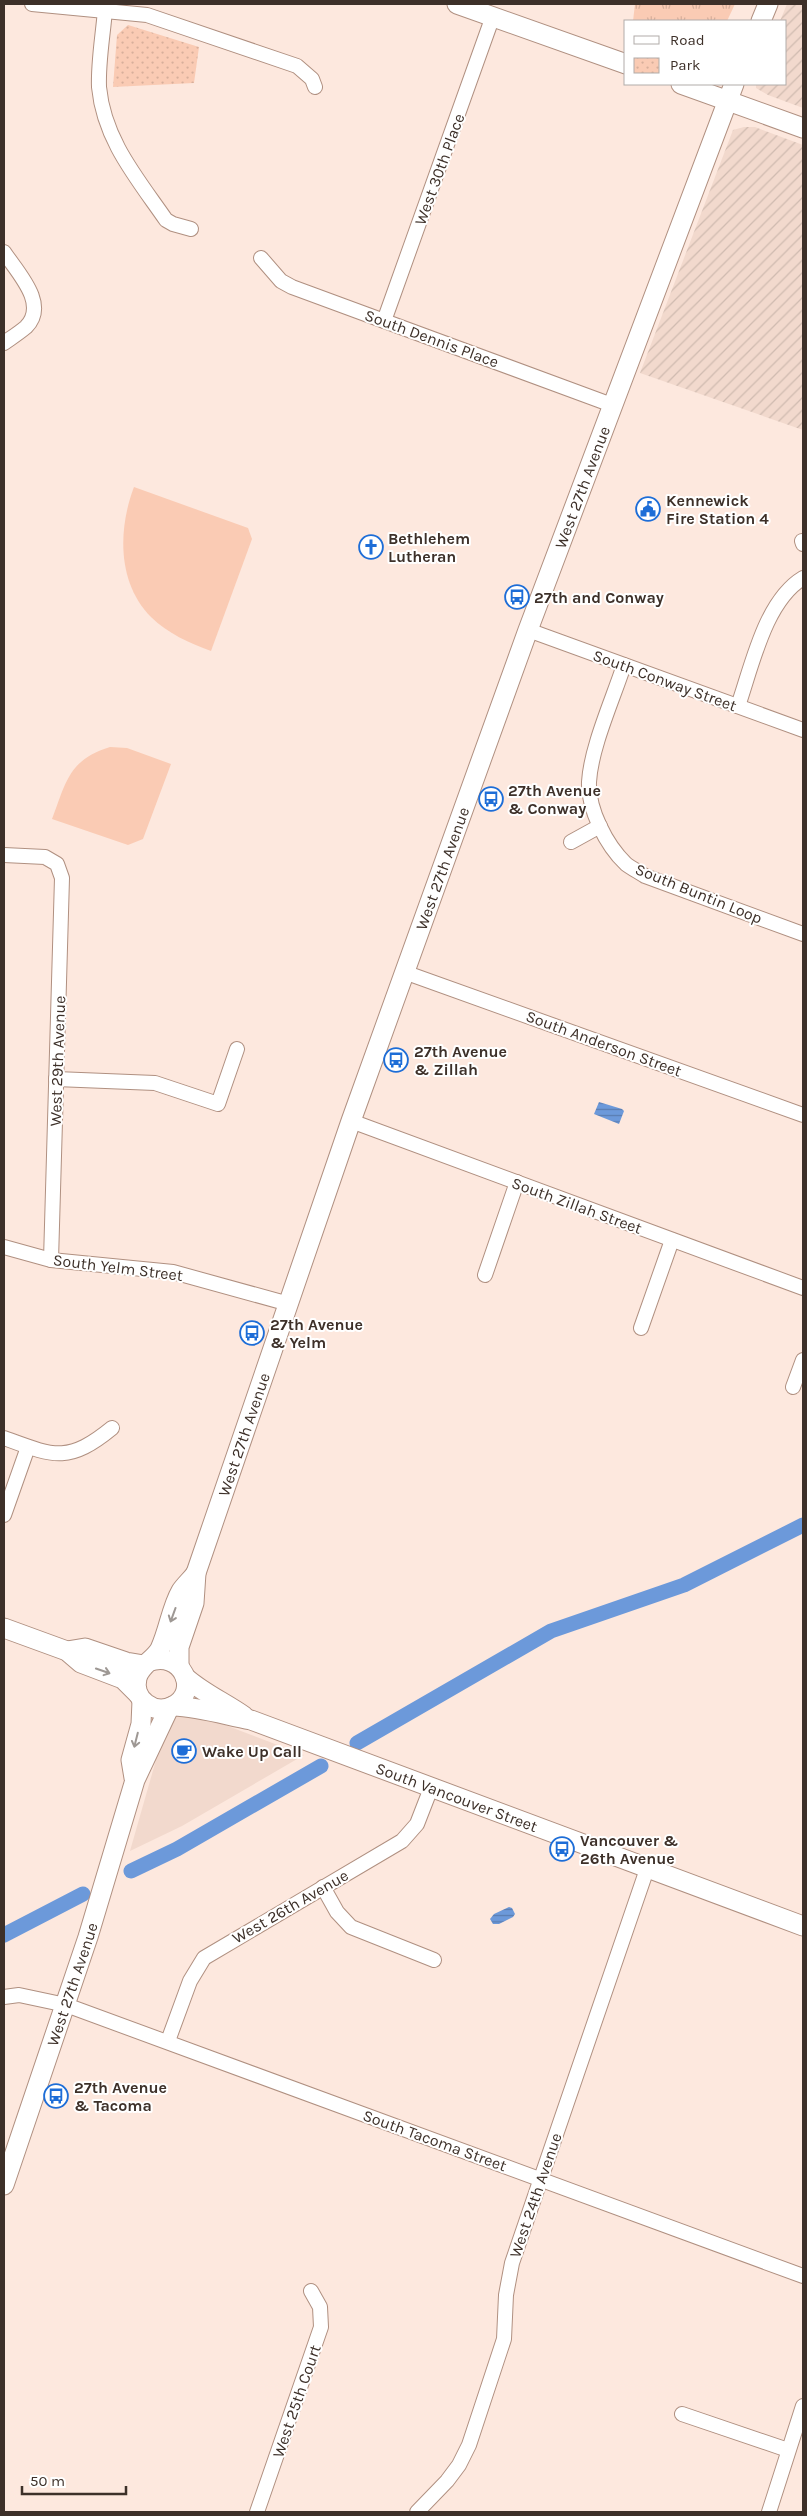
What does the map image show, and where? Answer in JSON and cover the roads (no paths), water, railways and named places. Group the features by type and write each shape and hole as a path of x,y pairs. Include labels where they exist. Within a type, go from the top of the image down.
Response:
{"main road":[{"path":"458,4 624,63"},
{"path":"761,20 768,4"},
{"path":"687,85 731,92 803,128"},
{"name":"West 27th Avenue","path":"4,2185 66,2005 135,1780 171,1707 184,1694 179,1647 194,1603 196,1573 351,1121 528,630 731,92"},
{"name":"West 27th Avenue","path":"135,1780 131,1760 140,1724 140,1697 137,1676 160,1648 181,1591 196,1573"},
{"path":"4,1628 67,1651 81,1663 123,1679 140,1697 157,1709 171,1707"},
{"path":"67,1651 85,1648 126,1662 146,1664 166,1659 182,1672"},
{"name":"South Vancouver Street","path":"182,1672 206,1694 220,1699 252,1720"},
{"name":"South Vancouver Street","path":"171,1707 196,1706 218,1714 252,1720 803,1926"}],"street":[{"path":"32,4 105,10 161,18 297,66 312,78 315,87"},
{"path":"105,10 99,86 107,127 123,158 166,220 191,229"},
{"name":"West 30th Place","path":"384,321 493,16"},
{"path":"4,252 28,288 32,297 33,315 25,328 4,343"},
{"name":"South Dennis Place","path":"261,258 281,280 292,287 612,405"},
{"path":"738,706 771,612 783,595 803,578"},
{"name":"South Conway Street","path":"528,630 803,730"},
{"name":"South Buntin Loop","path":"624,665 593,760 589,783 592,803 600,826 626,864 645,876 803,934"},
{"path":"571,842 600,826"},
{"name":"West 29th Avenue","path":"4,855 45,857 57,864 62,878 51,1260"},
{"name":"South Anderson Street","path":"404,972 803,1115"},
{"path":"56,1079 155,1083 218,1104 237,1048"},
{"name":"South Zillah Street","path":"351,1121 803,1288"},
{"path":"485,1275 517,1182"},
{"path":"641,1328 672,1240"},
{"name":"South Yelm Street","path":"4,1248 51,1260 141,1267 173,1272 289,1304"},
{"path":"794,1387 803,1360"},
{"path":"4,1438 50,1454 77,1452 112,1428"},
{"path":"4,1514 28,1447"},
{"name":"West 26th Avenue","path":"168,2041 190,1981 196,1968 204,1958 402,1840 417,1824 432,1788"},
{"name":"West 24th Avenue","path":"417,2512 447,2481 459,2465 469,2445 504,2339 506,2295 512,2263 647,1869"},
{"path":"324,1887 337,1912 350,1927 434,1960"},
{"name":"South Tacoma Street","path":"4,1997 19,1995 66,2005 803,2276"},
{"name":"West 25th Court","path":"257,2512 321,2327 320,2307 311,2291"},
{"path":"769,2512 803,2406"},
{"path":"682,2414 788,2450"}],"water":[{"path":"599,1102 624,1111 619,1124 594,1114"},
{"path":"509,1907 512,1908 515,1914 513,1917 499,1924 493,1924 490,1919 494,1914"}],"waterway":[{"path":"357,1743 551,1631 684,1585 803,1525"},
{"path":"131,1871 177,1849 321,1766"},
{"path":"4,1935 83,1894"}],"place":[{"name":"Kennewick Fire Station 4","path":"648,509"},
{"name":"Bethlehem Lutheran","path":"371,547"},
{"name":"27th and Conway","path":"517,597"},
{"name":"27th Avenue & Conway","path":"491,799"},
{"name":"27th Avenue & Zillah","path":"396,1060"},
{"name":"27th Avenue & Yelm","path":"252,1333"},
{"name":"Wake Up Call","path":"184,1751"},
{"name":"Vancouver & 26th Avenue","path":"562,1849"},
{"name":"27th Avenue & Tacoma","path":"56,2096"}]}
